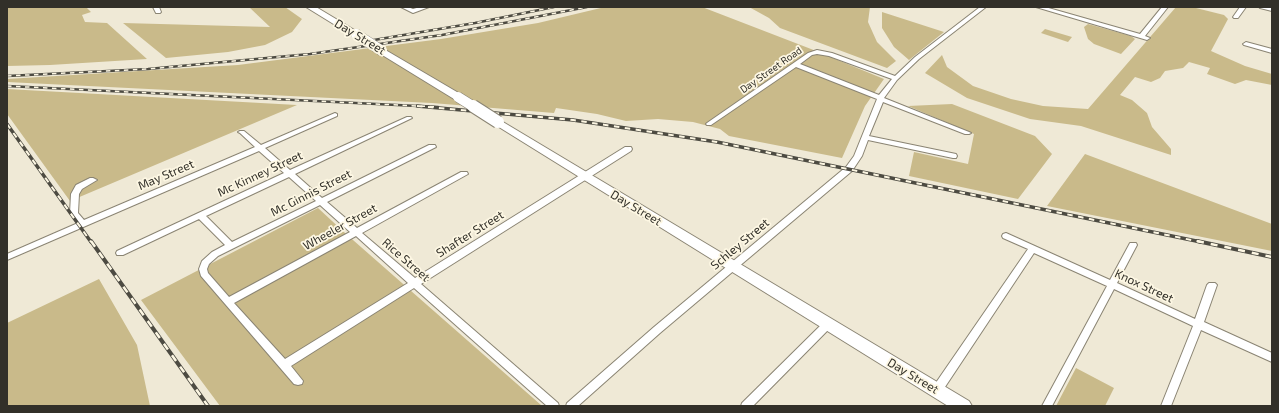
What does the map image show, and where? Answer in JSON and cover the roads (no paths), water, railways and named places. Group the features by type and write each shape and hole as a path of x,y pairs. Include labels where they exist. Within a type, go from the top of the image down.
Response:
{"main road":[{"name":"Day Street","path":"310,7 584,176 963,406"}],"street":[{"path":"404,7 413,11 426,7"},
{"path":"895,78 917,58 983,7"},
{"path":"1039,7 1144,38 1165,7"},
{"path":"1236,17 1243,7"},
{"path":"1262,7 1272,10"},
{"path":"1246,44 1272,51"},
{"name":"Day Street Road","path":"709,124 797,65 810,54 817,52 822,52 895,78"},
{"path":"797,65 967,133"},
{"name":"Schley Street","path":"570,406 732,266 849,169 858,156 881,98 895,78"},
{"name":"May Street","path":"7,257 335,115"},
{"name":"Mc Kinney Street","path":"120,253 409,118"},
{"name":"Rice Street","path":"242,132 554,406"},
{"path":"865,137 953,156"},
{"name":"Mc Ginnis Street","path":"228,302 204,274 204,266 211,257 432,147"},
{"name":"Shafter Street","path":"284,364 628,149"},
{"name":"Wheeler Street","path":"228,302 464,174"},
{"path":"84,224 74,213 74,194 79,187 93,180"},
{"path":"200,215 231,246"},
{"name":"Knox Street","path":"1006,236 1272,358"},
{"path":"1047,406 1133,245"},
{"path":"937,390 958,355 1014,278 1032,248"},
{"path":"1166,406 1212,285"},
{"path":"228,302 298,381"},
{"path":"746,406 828,324"}],"railway":[{"path":"362,42 475,23 554,7"},
{"path":"7,76 148,69 310,54 442,35 587,7"},
{"path":"7,86 438,107"},
{"path":"417,106 573,120 717,142 1201,242"},
{"path":"7,124 91,242"},
{"path":"91,241 208,406"},
{"path":"1197,241 1272,257"}]}
